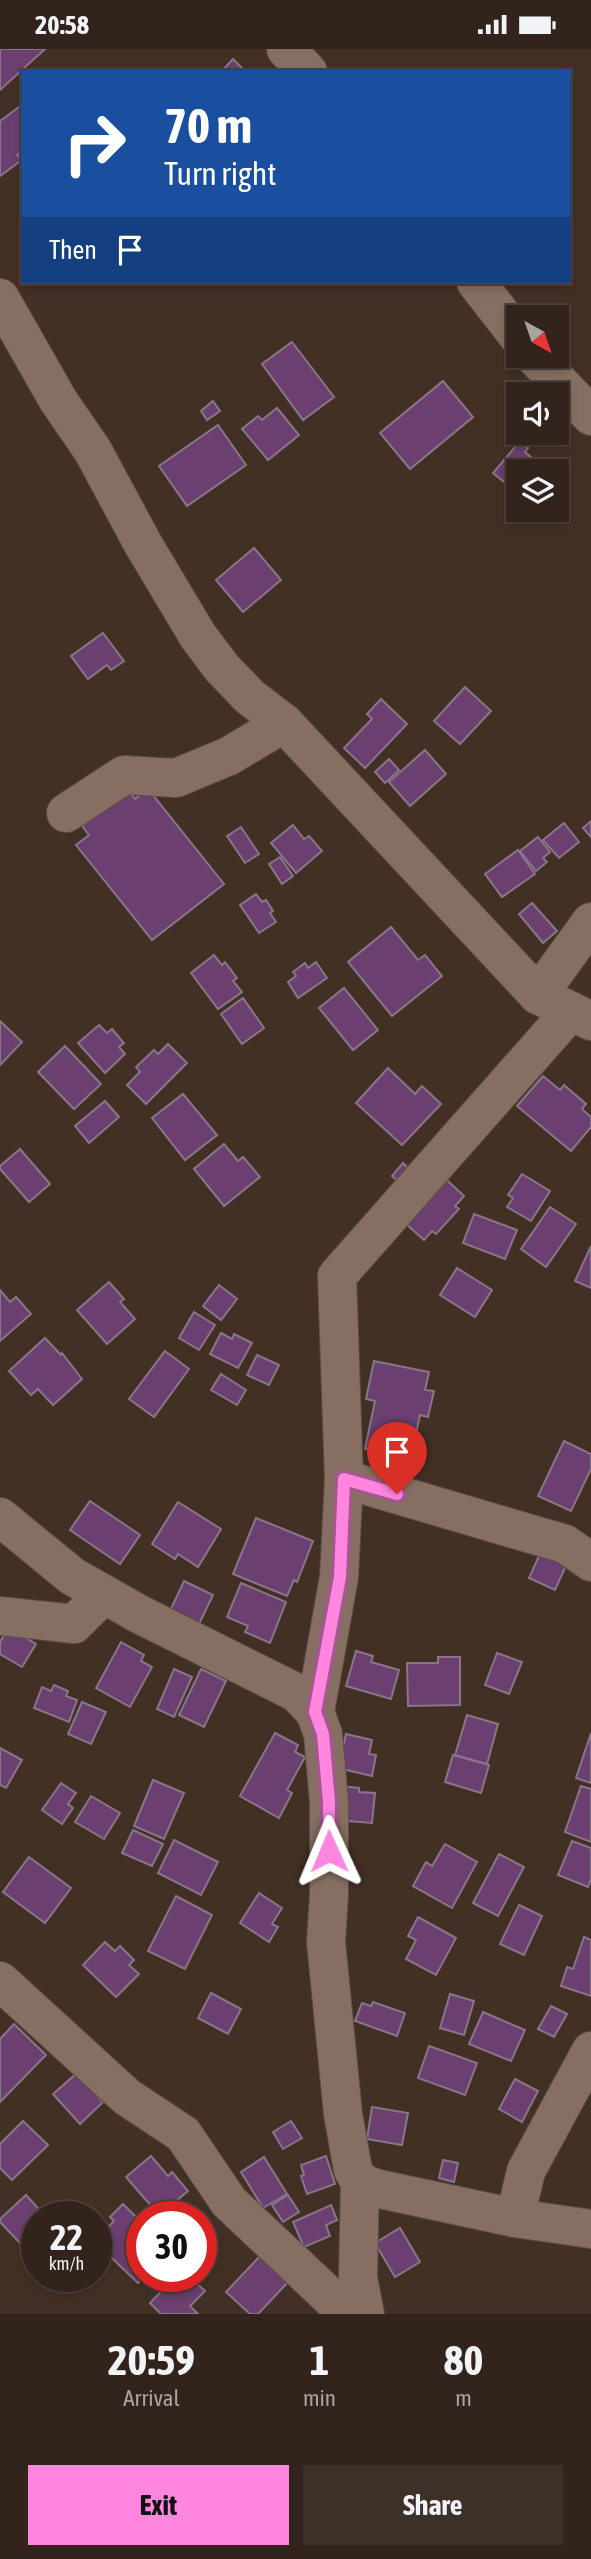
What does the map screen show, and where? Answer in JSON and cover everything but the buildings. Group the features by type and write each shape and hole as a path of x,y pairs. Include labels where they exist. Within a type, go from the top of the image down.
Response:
{"street":[{"path":"286,49 305,70"},
{"path":"478,284 506,321"},
{"path":"0,297 58,400 93,450 156,567 198,636 222,668 250,697 284,723 567,1009"},
{"path":"545,368 591,416"},
{"path":"66,813 124,775 176,778 229,755 284,723"},
{"path":"315,1712 340,1577 344,1479 337,1276 567,1009 591,922"},
{"path":"344,1479 565,1545 591,1562"},
{"path":"0,1517 72,1576 207,1649 297,1693 315,1712 323,1734 329,1802 326,1942 343,2113 352,2170 360,2182 375,2188 515,2218 591,2229"},
{"path":"0,1616 74,1624 104,1594"},
{"path":"0,1981 127,2097 183,2134 229,2202 348,2314"},
{"path":"515,2218 526,2171 591,2051"},
{"path":"360,2182 358,2278 365,2314"}],"route":[{"path":"329,1851 329,1802 323,1734 315,1712 340,1577 344,1479 397,1494"}]}
